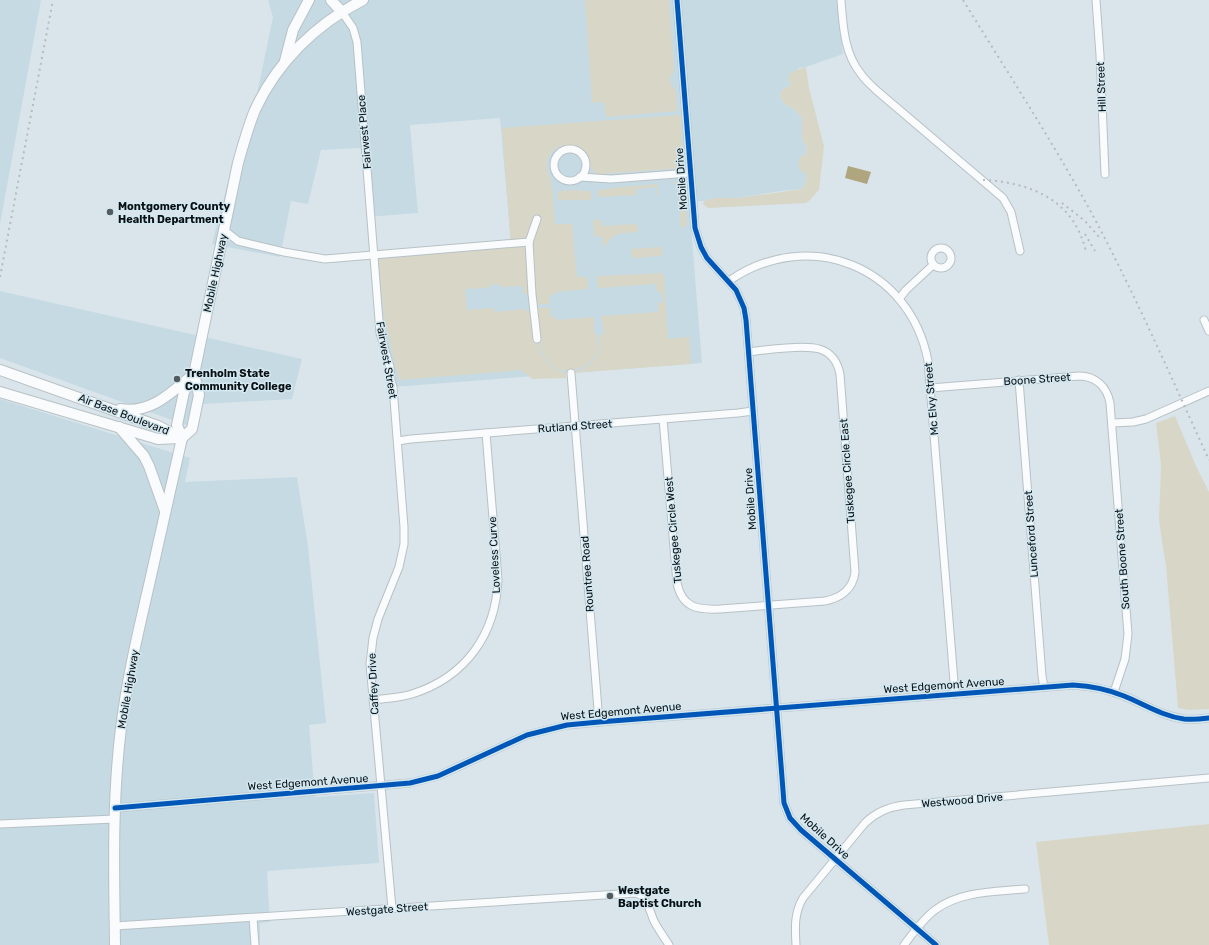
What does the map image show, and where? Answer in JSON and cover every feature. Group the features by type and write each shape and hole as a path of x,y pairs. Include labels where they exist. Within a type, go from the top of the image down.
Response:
{"main road":[{"path":"284,63 293,30 310,0"},
{"path":"331,0 342,12"},
{"path":"339,0 342,12"},
{"path":"284,63 318,30 342,12 363,0"},
{"name":"Mobile Highway","path":"115,945 115,808 118,754 126,694 140,623 182,438 177,425 184,392 194,374 238,162 249,126 266,88 284,63"},
{"name":"Air Base Boulevard","path":"0,370 158,426 182,438"},
{"path":"99,405 124,409 138,409 150,406 161,401 194,374"},
{"name":"Mobile Highway","path":"182,438 192,429 199,394 194,374"},
{"name":"Air Base Boulevard","path":"0,392 158,439 182,438"},
{"path":"118,427 144,456 166,512"}],"street":[{"name":"Mobile Drive","path":"677,0 693,218 698,238 708,258 736,290 744,308 746,320 783,796 786,809 796,825 936,945"},
{"path":"841,0 843,29 846,42 851,58 860,74 876,90 1003,198 1011,212 1020,251"},
{"name":"Hill Street","path":"1096,0 1105,174"},
{"name":"Fairwest Place","path":"342,12 353,28 357,42 374,255"},
{"path":"580,177 584,172 586,165 585,159 581,153 569,148 562,150 554,161 554,168 556,174 567,181 580,177 611,179 690,173"},
{"path":"537,219 529,242 532,294 538,339"},
{"path":"224,230 238,241 321,259 529,242"},
{"name":"Fairwest Street","path":"374,255 380,333 390,367 398,441"},
{"name":"Mc Elvy Street","path":"728,280 749,268 770,260 795,256 818,257 841,261 865,271 885,284 906,307 918,327 923,339 928,361 955,694"},
{"path":"899,299 906,290 933,265"},
{"path":"1204,320 1209,331"},
{"name":"Tuskegee Circle East","path":"749,352 799,347 817,348 826,352 834,359 840,374 854,567 852,583 846,592 832,600 768,605"},
{"name":"Rountree Road","path":"572,373 599,722"},
{"name":"Boone Street","path":"930,388 1085,376 1096,380 1101,384 1107,394 1110,403 1112,423"},
{"name":"Lunceford Street","path":"1019,380 1044,688"},
{"path":"1112,423 1140,421 1209,391"},
{"name":"Rutland Street","path":"398,441 411,438 753,411"},
{"name":"Tuskegee Circle West","path":"663,419 677,582 681,596 691,605 704,610 768,605"},
{"name":"South Boone Street","path":"1112,423 1128,634 1125,659 1114,692"},
{"name":"Loveless Curve","path":"373,700 396,698 412,694 429,688 445,679 469,658 481,642 489,626 496,602 498,579 486,433"},
{"name":"Caffey Drive","path":"392,908 370,664 373,638 378,619 399,567 404,544 398,441"},
{"name":"West Edgemont Avenue","path":"115,808 410,783 438,776 514,741 539,732 566,725 599,722 955,694 1084,686 1102,688 1114,692 1142,705 1172,716 1190,719 1209,718"},
{"name":"Westwood Drive","path":"796,945 795,919 800,903 807,891 870,818 883,810 895,806 1209,778"},
{"path":"0,824 115,819"},
{"path":"904,945 935,910 950,901 970,895 1025,889"},
{"name":"Westgate Street","path":"115,926 639,893 644,898 654,921 669,945"},
{"path":"253,918 255,945"}],"shaded area":[{"path":"0,0 41,0 0,224"},
{"path":"268,0 837,0 843,54 799,68 791,85 781,91 780,96 785,104 794,109 802,118 802,139 807,147 806,155 801,156 806,172 806,181 802,189 738,198 714,198 704,201 689,202 702,363 393,387 374,255 511,243 500,118 410,125 418,213 367,217 361,148 321,150 308,204 291,201 280,257 212,244 239,139 257,94 273,17"},
{"path":"585,0 669,0 674,70 670,77 671,85 676,91 677,111 606,117 604,102 592,103"},
{"path":"806,67 809,88 824,146 819,190 806,203 708,208 703,204 704,201 714,198 738,198 802,189 806,181 806,173 800,171 798,162 801,156 806,155 807,147 802,139 802,118 794,109 785,104 780,97 781,91 791,85 788,78 791,72"},
{"path":"681,115 683,168 598,174 591,168 586,155 581,148 573,145 566,145 553,150 550,154 547,162 547,169 551,181 555,224 572,224 577,277 587,277 588,289 555,292 555,295 549,295 550,304 532,305 532,294 524,294 522,286 500,287 499,284 489,285 489,288 465,289 467,310 494,308 495,312 526,309 527,312 532,312 534,342 539,342 541,353 547,362 555,369 566,373 566,378 532,379 521,370 399,380 385,322 378,262 380,259 511,247 502,128"},
{"path":"848,166 871,172 867,184 845,178"},
{"path":"680,182 684,185 687,224 684,228 681,227 678,184 671,183"},
{"path":"657,184 658,195 656,195 656,187 636,189 636,195 598,197 598,190"},
{"path":"558,191 591,191 591,200 558,200"},
{"path":"593,220 601,220 602,226 637,224 638,232 619,234 611,238 606,246 603,246 602,236 594,237"},
{"path":"662,247 662,256 632,258 631,249"},
{"path":"661,273 664,275 668,339 689,337 691,364 571,373 585,368 597,355 600,335 604,333 601,316 658,312 658,303 663,303 662,292 657,292 656,284 598,288 597,276"},
{"name":"Trenholm State Community College","path":"0,291 302,359 292,399 203,404 197,429 0,358"},
{"path":"537,308 550,308 551,317 556,317 557,320 594,317 594,333 597,334 598,342 598,349 595,357 583,367 575,370 567,371 552,366 543,355 540,342"},
{"path":"0,399 190,458 185,482 297,477 308,546 326,723 309,725 315,797 374,793 379,863 267,871 270,922 260,923 260,945 0,945"},
{"path":"1175,416 1196,466 1209,492 1209,709 1188,710 1178,708 1166,566 1159,520 1161,465 1156,423"},
{"path":"1209,824 1209,945 1049,945 1036,842"}],"railway":[{"path":"0,277 53,0"},
{"path":"963,0 1044,131 1091,212 1137,304 1209,460"},
{"path":"983,180 1018,185 1034,190 1061,207 1072,220 1080,234 1086,252"},
{"path":"1062,203 1085,221 1100,238"},
{"path":"1085,234 1095,251"}],"cycle path":[{"path":"677,0 695,228 701,247 707,258 736,290 744,308 746,320 784,803 790,818 801,830 936,945"},
{"path":"115,808 410,783 438,776 527,735 567,725 599,722 1073,685 1111,691 1161,713 1184,719 1209,718"}],"place":[{"name":"Montgomery County Health Department","path":"110,212"},
{"name":"Trenholm State Community College","path":"177,379"},
{"name":"Westgate Baptist Church","path":"610,896"}]}
